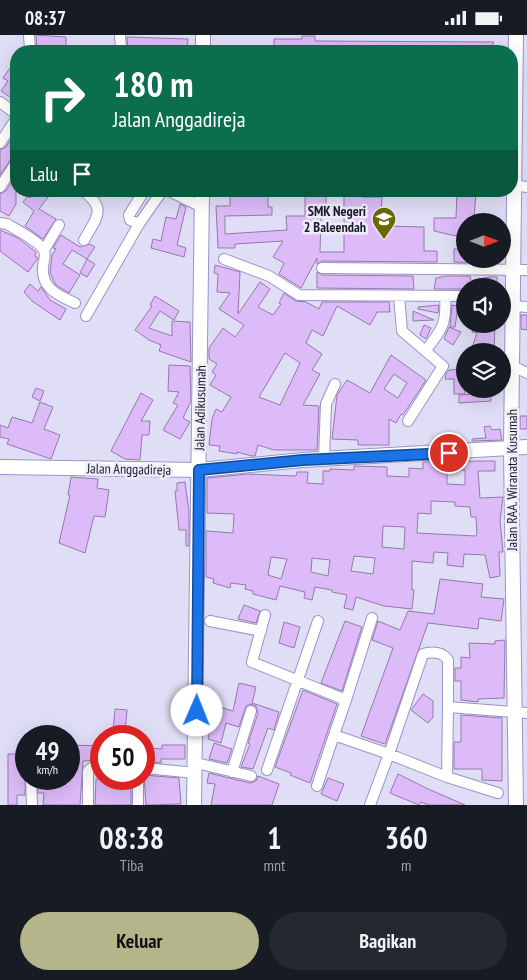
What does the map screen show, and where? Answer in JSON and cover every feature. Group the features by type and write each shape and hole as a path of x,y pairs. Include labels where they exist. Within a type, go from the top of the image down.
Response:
{"main road":[{"name":"Jalan Adikusumah","path":"194,805 196,768 202,197"},
{"name":"Jalan RAA. Wiranata Kusumah","path":"514,197 520,271 514,301 511,448 512,620 522,712 516,805"},
{"name":"Jalan Anggadireja","path":"0,467 199,470 324,459 527,447"}],"street":[{"path":"0,143 10,128"},
{"path":"0,187 10,172"},
{"path":"84,240 98,215 98,209 92,197"},
{"path":"139,225 130,220 129,215 140,197"},
{"path":"86,316 139,225 158,197"},
{"path":"181,197 202,207"},
{"path":"0,223 7,224 41,246 44,250"},
{"path":"59,225 44,250 42,275 45,283 55,293 75,303"},
{"path":"224,259 269,276 299,295 456,296"},
{"path":"322,267 520,271"},
{"path":"399,297 402,331 426,350 443,367 408,421"},
{"path":"426,350 444,325 446,315 445,297"},
{"path":"513,366 527,373"},
{"path":"324,459 326,404 335,384"},
{"path":"265,615 252,662 346,700"},
{"path":"317,786 372,618"},
{"path":"210,621 261,631"},
{"path":"267,770 318,621"},
{"path":"370,805 423,654 432,652 442,655 448,660 447,777"},
{"path":"448,707 522,712"},
{"path":"232,772 251,711"},
{"path":"334,735 447,777 498,793"},
{"path":"155,768 196,768 251,776"},
{"path":"88,805 88,771 90,769"},
{"path":"31,790 32,805"},
{"path":"138,790 138,805"}],"building":[{"path":"36,35 66,37 66,45 37,45"},
{"path":"302,36 315,36 315,41 494,42 492,45 274,45 274,39 302,39"},
{"path":"127,37 188,39 188,45 128,45"},
{"path":"10,68 10,97 1,91 8,81 3,78"},
{"path":"10,141 10,160 0,175 0,150 6,147"},
{"path":"10,185 10,197 16,197 16,204 9,216 0,211 0,194 6,191"},
{"path":"27,197 48,197 39,209 56,219 43,239 25,226 34,211 23,202"},
{"path":"230,197 268,197 268,207 272,207 272,215 225,216 225,234 287,230 286,216 305,216 305,197 326,197 326,217 321,217 320,252 344,252 344,197 382,197 381,217 386,217 386,226 424,227 424,251 437,251 437,262 322,261 317,264 317,258 301,288 279,274 284,263 273,257 283,241 235,244 235,248 218,248 216,206 230,206"},
{"path":"457,197 476,197 475,213 456,213"},
{"path":"180,204 186,207 177,245 186,248 184,257 151,248 153,239 161,241 166,217 176,219"},
{"path":"434,218 456,218 456,236 434,231"},
{"path":"0,230 18,238 36,252 35,256 38,258 28,272 0,251"},
{"path":"61,235 80,247 90,244 95,247 87,259 72,250 63,264 80,275 69,293 56,285 50,273 52,255 56,249 53,248"},
{"path":"454,249 456,249 456,262 454,262"},
{"path":"87,259 95,264 87,277 80,273"},
{"path":"215,265 240,272 238,314 260,282 270,289 258,307 273,315 281,304 279,303 284,293 296,301 306,302 319,309 322,302 389,302 390,312 377,312 370,325 337,306 323,336 312,330 306,343 322,354 312,370 320,374 303,405 319,406 317,450 274,450 258,445 255,456 252,456 237,452 237,454 219,451 220,446 209,445 212,419 216,409 222,412 231,397 210,385 216,375 212,372 217,364 209,359 209,348 223,328 235,337 244,325 219,309 230,293 217,292 218,274 214,273","holes":["285,353 300,363 280,405 259,397"]},
{"path":"317,272 322,275 413,276 414,289 317,288"},
{"path":"470,276 470,278 456,278 456,289 434,289 436,278"},
{"path":"30,284 38,291 41,287 50,300 66,309 60,320 32,301 24,292"},
{"path":"155,296 179,311 174,320 160,311 149,328 172,336 172,321 190,322 191,362 159,351 161,345 149,340 135,330 152,306 150,305"},
{"path":"439,305 438,313 418,309 418,307"},
{"path":"452,305 456,306 455,327 450,327"},
{"path":"413,311 434,320 413,321"},
{"path":"521,315 527,315 527,330 521,329"},
{"path":"424,325 431,328 426,339 420,335"},
{"path":"449,327 456,330 456,333 460,333 453,345 444,339"},
{"path":"477,333 495,333 494,343 474,343"},
{"path":"391,355 426,380 396,423 389,419 389,445 358,445 358,440 332,439 337,395 347,380 370,393","holes":["394,374 407,383 398,398 384,389"]},
{"path":"169,365 190,366 191,401 183,418 190,422 180,439 163,430 178,405 173,403 179,392 168,391"},
{"path":"449,370 456,370 456,394 454,394 454,379 445,379"},
{"path":"36,388 44,391 40,401 32,397"},
{"path":"141,393 153,400 141,421 150,421 149,435 142,435 140,460 125,459 111,451"},
{"path":"459,398 491,398 491,401 459,403"},
{"path":"40,402 53,407 44,429 60,435 51,459 7,444 9,439 0,437 0,425 8,428 12,417 32,423"},
{"path":"520,416 527,416 527,429 520,429"},
{"path":"490,426 492,430 500,429 502,440 472,441 472,439 486,438 484,427"},
{"path":"495,461 495,471 478,471 480,498 503,497 500,520 503,552 499,552 500,576 490,578 485,555 464,554 463,567 447,565 448,553 434,552 433,563 412,561 412,590 414,590 412,609 384,606 356,597 353,610 344,608 347,595 332,592 332,590 315,587 312,600 304,598 305,592 280,586 276,600 253,594 253,591 245,589 246,585 231,583 230,588 213,583 214,579 206,577 206,531 233,533 234,514 207,513 207,478 248,474 296,476 297,472 308,472 307,483 323,484 323,471 330,471 330,469 354,470 354,466 387,467 387,476 409,477 409,468 423,469 423,462","holes":["447,470 465,470 465,485 447,484","431,501 455,502 455,506 470,507 471,517 476,517 477,534 476,536 417,533 418,513 431,514","383,526 405,527 404,549 382,547","354,556 375,558 373,574 351,571","271,557 287,559 281,579 268,575","312,558 330,560 328,576 311,572"]},
{"path":"71,477 98,479 97,488 109,490 105,517 94,516 85,553 59,543 70,495 68,495"},
{"path":"185,482 189,511 189,546 186,546 186,530 179,530 175,491 177,491 177,483"},
{"path":"440,579 483,584 481,597 504,599 501,621 479,618 478,629 428,623 385,744 361,736 393,648 372,640 378,621 400,630 408,611 434,614"},
{"path":"244,605 260,611 256,623 238,619"},
{"path":"345,621 362,627 342,691 321,683"},
{"path":"284,622 300,627 294,648 279,643"},
{"path":"505,640 504,698 478,699 478,702 461,700 461,681 455,681 455,668 461,668 461,657 470,658 469,643 495,644 495,641"},
{"path":"239,683 256,687 252,703 279,712 274,730 268,728 253,769 241,767 250,744 248,743 258,713 256,706 250,704 246,706 239,727 226,723 221,743 208,739 212,723 215,724 219,707 233,711"},
{"path":"303,690 337,704 310,783 275,767"},
{"path":"423,694 433,701 433,717 428,723 411,710"},
{"path":"115,709 127,710 126,725 114,725"},
{"path":"461,715 502,718 502,781 482,780 482,769 454,769 454,742 461,742"},
{"path":"214,743 232,749 227,763 209,759"},
{"path":"80,745 90,746 90,761 83,761 80,805 43,805 44,793 38,793 38,790 80,790"},
{"path":"162,745 185,745 185,759 161,759 161,763 155,762 155,748 162,749"},
{"path":"8,754 15,754 15,790 25,790 25,795 17,795 17,805 8,805"},
{"path":"209,773 250,783 256,781 258,776 279,784 272,805 211,805 215,784 207,783"},
{"path":"398,774 465,805 429,805 421,802 419,805 390,793"},
{"path":"155,776 179,778 181,804 146,805 145,790 155,790"},
{"path":"328,778 344,784 337,801 321,794"},
{"path":"96,790 131,790 131,805 95,805"}],"place":[{"name":"SMK Negeri 2 Baleendah","path":"384,240"}],"route":[{"path":"197,711 199,470 303,460 449,453"}]}
